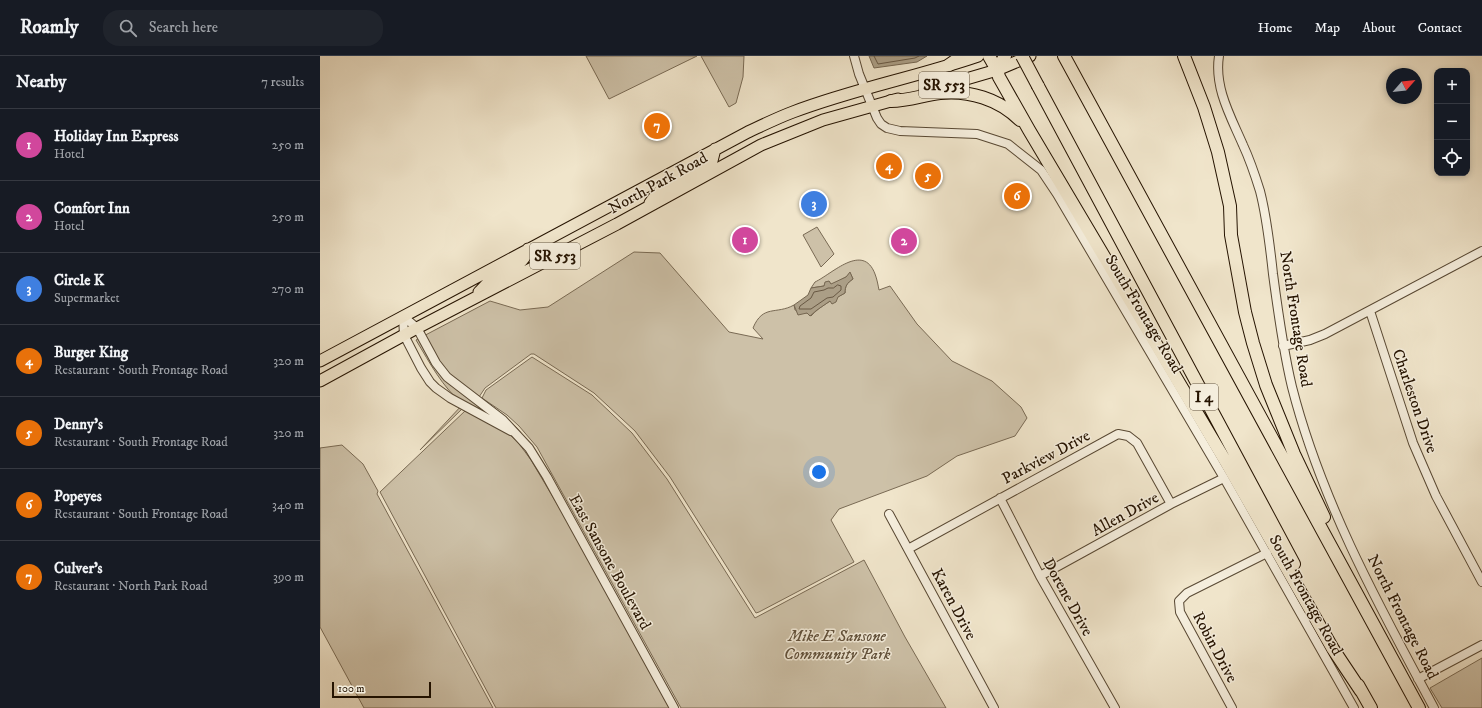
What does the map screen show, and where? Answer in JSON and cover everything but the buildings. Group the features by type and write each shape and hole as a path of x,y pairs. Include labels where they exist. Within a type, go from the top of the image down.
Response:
{"highway":[{"path":"950,65 962,56"},
{"path":"989,56 997,70 999,78 1029,130 1226,462 1333,649 1361,690"},
{"path":"997,70 1005,56"},
{"name":"I 4","path":"1022,56 1371,708"},
{"name":"I 4","path":"1064,56 1418,708"},
{"path":"1178,56 1198,103 1214,154 1231,226"},
{"path":"1184,56 1204,107 1218,152 1230,206 1231,234 1245,312 1253,343 1266,385 1294,454 1327,525 1332,548"},
{"path":"891,101 905,101 940,93 961,92 982,97 1004,107 1029,130"}],"main road":[{"name":"North Park Road","path":"320,361 748,132 792,112 978,56"},
{"name":"North Park Road","path":"320,381 417,328 617,224 647,206 767,142 823,120 997,70 1030,56"},
{"path":"647,206 656,194 665,186 712,161 715,149"},
{"path":"470,300 494,278 519,264 527,256 528,249"}],"street":[{"name":"South Frontage Road","path":"854,56 859,74 877,118 881,124 887,128 977,134 1008,144 1041,170 1224,478 1354,708"},
{"name":"North Frontage Road","path":"1219,56 1218,69 1221,94 1252,168 1264,210 1283,346 1301,420 1326,490 1350,544 1376,598 1434,708"},
{"path":"1283,346 1310,340 1320,336 1482,251"},
{"name":"Charleston Drive","path":"1370,311 1413,443 1436,496 1482,582"},
{"name":"East Sansone Boulevard","path":"403,316 417,328 436,363 447,377 495,412 529,448 547,477 674,708"},
{"name":"East Sansone Boulevard","path":"403,316 404,335 422,371 436,388 452,399 515,433"},
{"path":"422,371 436,363"},
{"path":"452,399 458,386"},
{"name":"Parkview Drive","path":"908,549 1118,434 1128,436 1137,443 1171,504"},
{"name":"Allen Drive","path":"1040,576 1171,504 1224,478"},
{"name":"Dorene Drive","path":"1000,498 1040,576 1114,708"},
{"name":"Karen Drive","path":"889,514 994,708"},
{"name":"Robin Drive","path":"1232,708 1180,612 1179,601 1188,593 1267,553"},
{"path":"1418,679 1482,645"}],"green space":[{"path":"586,56 697,56 609,99"},
{"path":"701,56 744,56 743,77 736,103 729,107"},
{"path":"817,227 834,254 821,267 803,235"},
{"path":"634,252 660,253 729,332 763,339 753,328 761,316 770,311 787,308 794,305 795,310 807,313 811,316 822,306 845,293 845,288 853,279 850,273 846,277 831,285 829,281 824,286 811,288 815,282 847,263 855,260 863,261 870,265 875,274 879,290 890,286 917,324 952,361 992,381 1021,407 1027,418 1015,436 957,456 927,476 839,509 831,520 854,562 756,613 670,477 635,431 594,393 534,354 531,354 485,388 479,397 517,428 534,449 542,461 574,523 578,534 520,439 463,408 420,450 463,404 449,390 431,366 416,340 490,301 520,310 548,307"},
{"name":"Mike E Sansone Community Park","path":"532,357 592,395 632,433 667,479 755,618 864,560 905,637 946,708 681,708 537,447 519,426 507,415 482,398 486,390"},
{"path":"466,410 506,432 517,441 531,460 576,536 671,708 496,708 380,492"},
{"path":"342,445 363,464 378,491 377,494 493,708 364,708 320,627 320,448"},
{"path":"1482,658 1482,708 1442,708 1430,688"}],"water":[{"path":"869,56 927,56 917,62 874,68"},
{"path":"850,272 853,279 845,288 845,293 838,297 836,302 832,304 830,301 810,316 807,313 798,315 794,305 808,295 811,288 824,286 825,282 829,281 831,284 846,277"}],"place":[{"name":"Culver's","path":"657,126"},
{"name":"Burger King","path":"889,166"},
{"name":"Denny's","path":"928,176"},
{"name":"Popeyes","path":"1017,196"},
{"name":"Circle K","path":"814,204"},
{"name":"Holiday Inn Express","path":"745,240"},
{"name":"Comfort Inn","path":"904,241"}]}
